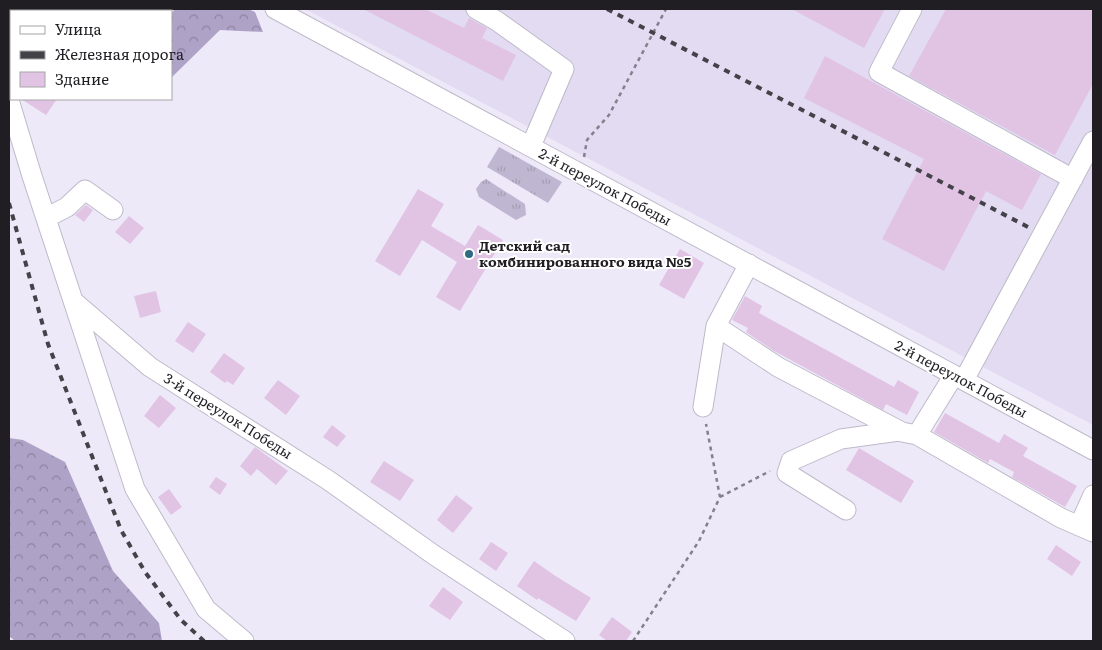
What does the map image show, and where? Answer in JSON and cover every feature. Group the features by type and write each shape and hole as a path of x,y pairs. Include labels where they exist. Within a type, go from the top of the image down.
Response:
{"street":[{"name":"2-й переулок Победы","path":"275,9 1093,450"},
{"path":"476,9 497,21 564,69 530,146"},
{"path":"912,9 879,72 1073,179"},
{"path":"9,100 135,489 206,609 244,641"},
{"path":"846,510 787,473 791,461 841,439 908,433 959,378 1073,179 1093,140"},
{"path":"46,218 66,206 85,190 113,210"},
{"path":"703,408 716,326 749,264"},
{"name":"3-й переулок Победы","path":"73,301 150,367 328,480 434,554 566,641"},
{"path":"716,326 778,367 908,433 1062,518 1086,529 1093,495"}],"path":[{"path":"581,174 587,140 609,116 666,9"},
{"path":"633,641 699,542 720,496 703,408"},
{"path":"720,496 791,461"}],"shaded area":[{"path":"305,9 1093,9 1093,425"}],"green space":[{"path":"175,9 248,9 255,12 263,32 220,30 172,77 172,13"},
{"path":"499,147 562,182 548,203 487,167"},
{"path":"486,179 525,204 526,215 516,220 479,197 476,189"},
{"path":"9,438 23,440 65,462 113,571 159,623 162,641 15,641 9,636"}],"building":[{"path":"363,9 425,9 464,28 469,18 487,28 482,38 516,55 503,81"},
{"path":"792,9 885,9 864,48"},
{"path":"946,9 1093,9 1093,84 1055,155 909,76"},
{"path":"825,56 1041,174 1022,210 986,191 944,271 882,239 924,159 804,98"},
{"path":"23,100 56,100 46,115"},
{"name":"Детский сад комбинированного вида №5","path":"418,189 444,204 431,226 465,246 478,225 503,240 460,311 436,297 457,262 422,240 400,276 375,261"},
{"path":"86,205 93,210 84,222 75,215"},
{"path":"129,216 144,228 130,244 115,232"},
{"path":"680,249 704,263 684,299 659,285"},
{"path":"156,291 161,312 140,318 134,296"},
{"path":"745,296 762,306 759,313 894,387 898,380 919,392 907,415 886,404 883,410 774,351 746,332 748,328 732,320"},
{"path":"188,322 206,334 193,353 175,341"},
{"path":"224,353 245,368 233,385 227,381 225,383 210,372"},
{"path":"278,380 300,396 286,415 264,398"},
{"path":"160,395 176,408 159,428 144,416"},
{"path":"945,413 999,443 1004,434 1028,448 1023,456 1077,486 1065,507 1012,477 1014,472 990,459 988,463 934,432"},
{"path":"332,425 346,436 337,447 323,437"},
{"path":"255,447 288,471 276,485 257,469 251,476 240,466"},
{"path":"859,448 914,481 901,503 846,470"},
{"path":"384,461 414,480 400,501 370,482"},
{"path":"216,477 227,484 220,495 209,487"},
{"path":"169,489 182,507 171,515 158,497"},
{"path":"456,495 473,508 453,533 437,520"},
{"path":"491,542 508,553 496,571 479,559"},
{"path":"1056,545 1081,562 1072,576 1047,559"},
{"path":"534,561 591,598 576,621 538,598 537,600 517,586"},
{"path":"443,587 463,602 450,620 429,606"},
{"path":"612,617 632,632 626,641 607,641 599,635"}],"railway":[{"path":"607,9 1032,229"},
{"path":"9,203 48,344 121,530 145,572 181,620 204,641"}],"place":[{"name":"Детский сад комбинированного вида №5","path":"469,254"}]}
